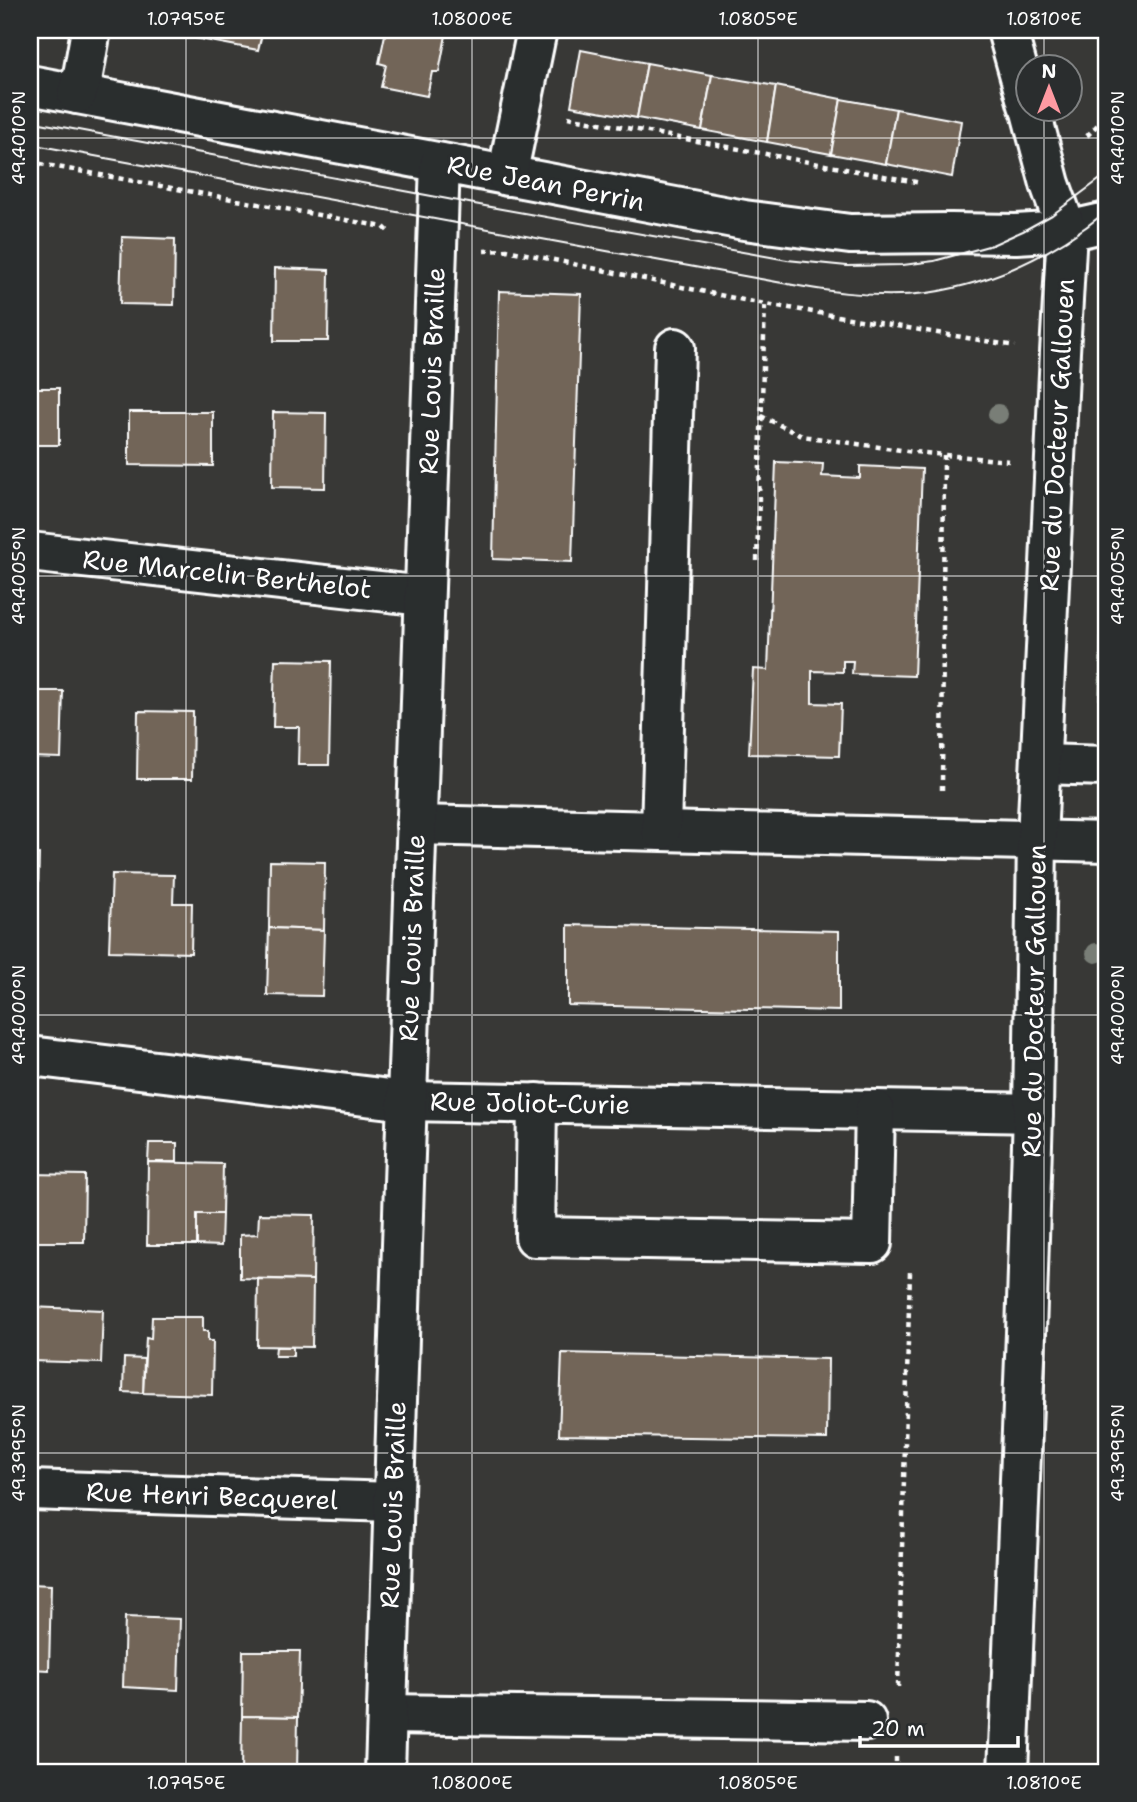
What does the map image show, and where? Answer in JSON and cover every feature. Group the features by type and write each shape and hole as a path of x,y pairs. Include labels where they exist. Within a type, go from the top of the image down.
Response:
{"street":[{"path":"77,94 91,30"},
{"path":"507,176 537,30"},
{"path":"1007,30 1014,54"},
{"name":"Rue Jean Perrin","path":"30,85 744,220 850,234 1016,234 1067,231 1107,222"},
{"path":"1033,122 1050,184 1067,231"},
{"name":"Rue Louis Braille","path":"385,1772 440,163"},
{"name":"Rue du Docteur Gallouen","path":"1008,1772 1033,1113 1037,839 1067,231"},
{"path":"661,830 675,348"},
{"name":"Rue Marcelin Berthelot","path":"30,552 424,596"},
{"path":"1041,764 1107,766"},
{"path":"416,825 1107,842"},
{"name":"Rue Joliot-Curie","path":"30,1056 407,1101 1033,1113"},
{"path":"537,1103 535,1237 872,1243 875,1110"},
{"name":"Rue Henri Becquerel","path":"30,1490 393,1502"},
{"path":"387,1714 866,1721"}],"path":[{"path":"30,162 384,228 400,242 460,251 507,250 765,304 1060,352"},
{"path":"757,561 765,304"},
{"path":"761,416 802,436 1009,461"},
{"path":"944,455 942,790 951,791"},
{"path":"872,1243 910,1255 898,1688"},
{"path":"896,1772 897,1744"}],"green space":[{"path":"1107,376 1107,714 1099,712"}],"building":[{"path":"163,30 263,30 258,50"},
{"path":"386,30 447,30 439,72 432,72 427,96 381,87 386,65 379,63"},
{"path":"581,50 647,63 637,118 571,106"},
{"path":"647,63 712,75 702,130 637,118"},
{"path":"712,75 776,86 767,142 702,130"},
{"path":"776,86 841,99 831,154 767,142"},
{"path":"841,99 896,109 886,164 831,154"},
{"path":"896,109 961,121 952,177 886,164"},
{"path":"122,237 175,239 174,305 120,304"},
{"path":"275,268 329,270 328,341 274,341"},
{"path":"499,291 581,294 572,562 493,559"},
{"path":"30,388 59,388 59,445 30,445"},
{"path":"129,412 213,412 213,466 129,465"},
{"path":"273,412 326,413 325,488 272,487"},
{"path":"776,462 823,464 822,476 860,478 860,466 922,469 914,676 852,674 853,661 843,661 843,672 812,671 812,703 841,704 839,756 749,754 753,669 768,670"},
{"path":"275,660 331,661 329,765 298,765 299,727 273,727"},
{"path":"30,691 63,691 61,758 30,757"},
{"path":"138,711 193,712 192,779 137,779"},
{"path":"39,854 38,893 30,892 30,855"},
{"path":"270,861 325,862 324,930 269,928"},
{"path":"112,874 174,875 173,903 192,903 191,953 109,951"},
{"path":"568,925 839,931 839,1011 568,1005"},
{"path":"269,928 324,930 322,996 267,995"},
{"path":"149,1143 177,1143 177,1162 148,1162"},
{"path":"148,1162 223,1164 222,1214 197,1214 197,1245 147,1245"},
{"path":"30,1174 85,1175 84,1242 30,1242"},
{"path":"197,1214 222,1214 221,1246 197,1245"},
{"path":"259,1214 314,1215 313,1280 240,1278 240,1235 258,1234"},
{"path":"258,1279 313,1280 312,1347 257,1346"},
{"path":"30,1307 103,1310 101,1363 30,1361"},
{"path":"152,1317 203,1317 203,1331 208,1331 208,1341 213,1341 212,1395 143,1393 146,1338 151,1339"},
{"path":"276,1347 293,1347 293,1356 275,1356"},
{"path":"562,1353 828,1359 827,1439 559,1435"},
{"path":"124,1358 144,1359 143,1393 123,1392"},
{"path":"30,1584 51,1585 49,1670 30,1669"},
{"path":"125,1617 180,1619 178,1690 123,1687"},
{"path":"243,1651 300,1651 298,1717 242,1716"},
{"path":"242,1716 298,1717 297,1772 241,1772"}],"tram line":[{"path":"30,121 787,260 847,266 903,265 934,261 992,245 1052,215 1107,174"},
{"path":"30,144 786,284 866,295 927,293 1000,274 1045,253 1107,211"}]}
